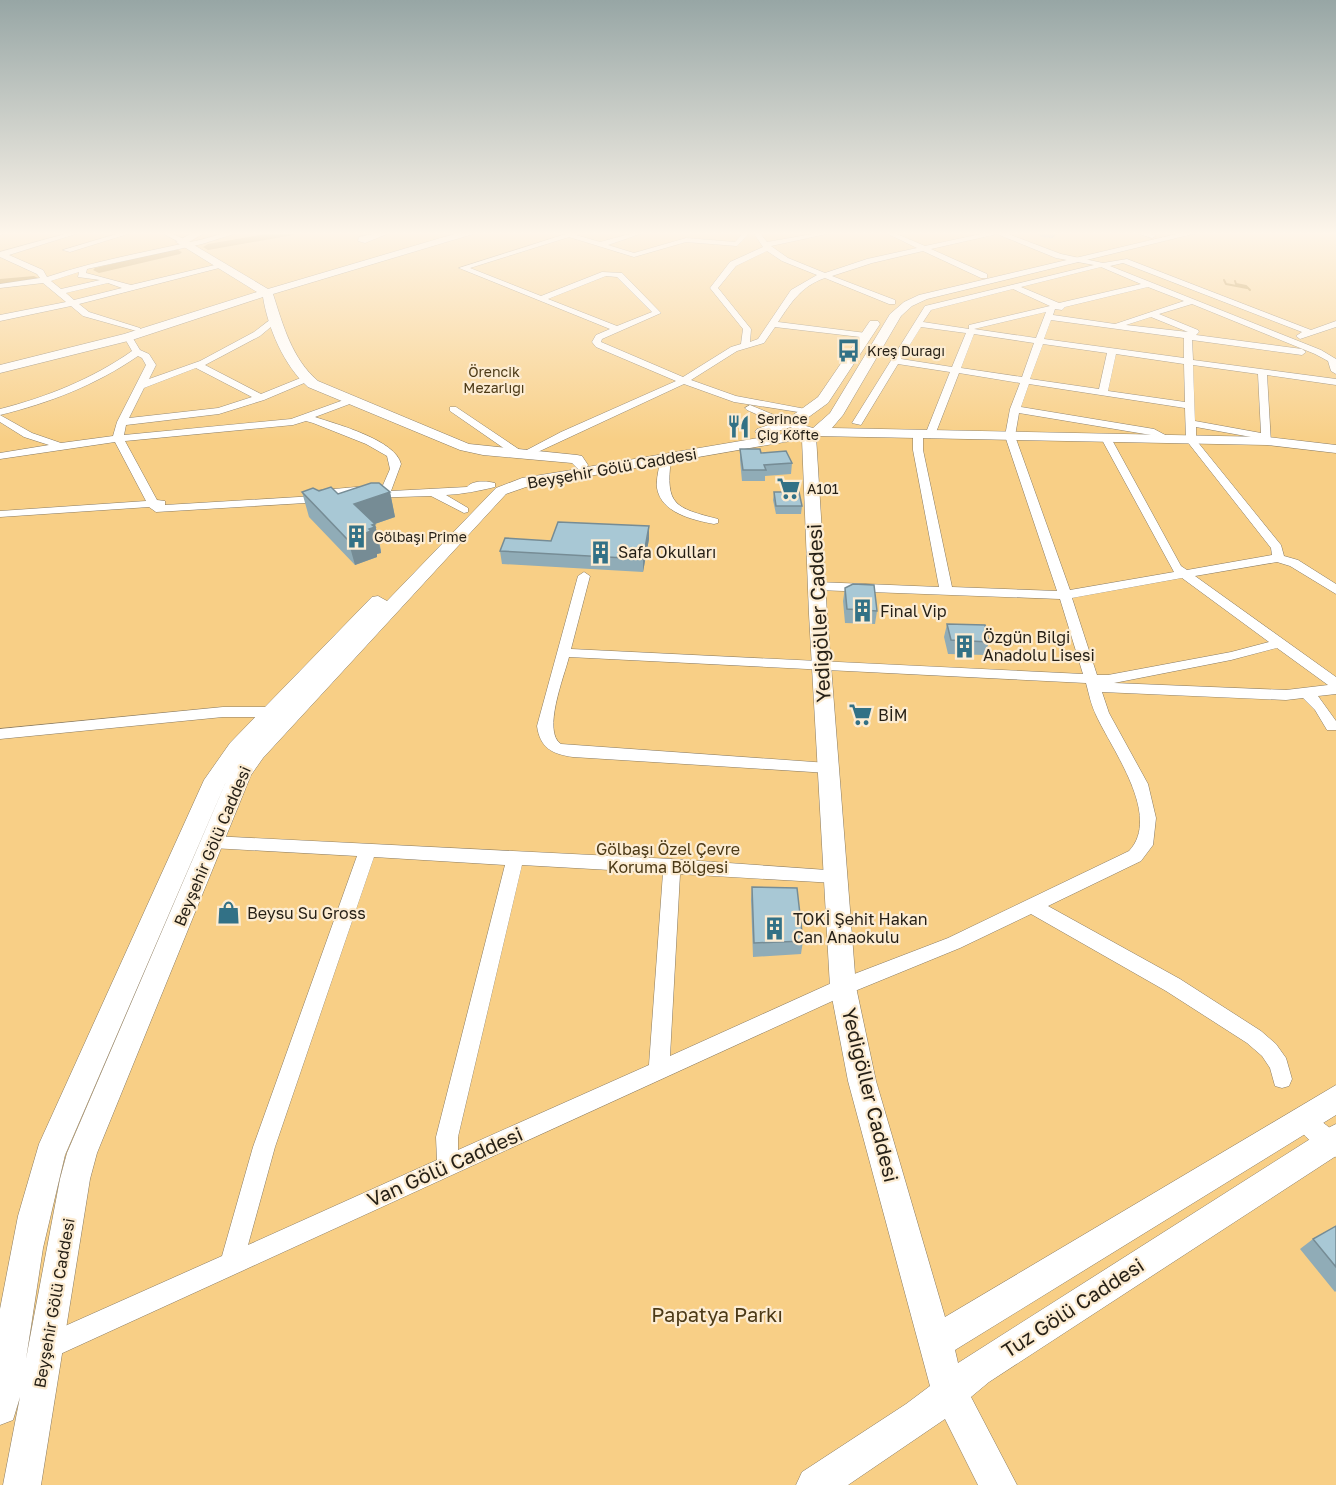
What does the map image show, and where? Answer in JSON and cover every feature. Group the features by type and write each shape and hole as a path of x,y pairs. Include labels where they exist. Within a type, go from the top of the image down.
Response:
{"street":[{"path":"0,318 78,301"},
{"path":"0,369 133,333 234,301"},
{"path":"267,301 298,369 306,379 465,447 483,451 577,459 570,469"},
{"path":"546,301 619,330"},
{"path":"645,301 657,313 599,337 596,342 602,347 684,381 734,399 827,422 919,434 1191,440 1267,439"},
{"path":"725,301 747,329 745,345"},
{"path":"523,454 684,381 734,349 761,341 787,301"},
{"path":"871,301 885,309"},
{"path":"827,422 824,400 885,309 899,301"},
{"path":"827,422 896,314 914,301"},
{"path":"827,422 896,361 917,324 930,307 954,301"},
{"path":"1038,301 1052,310 1101,324 1191,334 1334,364"},
{"path":"917,324 971,331 990,329 1084,301"},
{"path":"1115,326 1192,301"},
{"path":"1194,301 1268,331 1334,364"},
{"path":"1229,301 1309,332"},
{"path":"71,303 86,315 133,333"},
{"path":"1052,310 1101,324"},
{"path":"1010,436 1024,380 1052,310"},
{"path":"1151,314 1191,334"},
{"path":"923,315 942,326"},
{"path":"137,352 146,356 157,372 171,372 197,366 257,334 274,319"},
{"path":"774,324 866,336"},
{"path":"1288,340 1336,324"},
{"path":"961,329 990,329 1040,340 1336,382"},
{"path":"946,590 918,450 919,434 957,371 971,331"},
{"path":"1234,342 1268,331"},
{"path":"133,333 137,352"},
{"path":"0,364 133,333"},
{"path":"1191,334 1189,406 1192,423 1191,440 1276,548 1278,558"},
{"path":"1103,392 1113,350"},
{"path":"21,430 25,418 40,402 103,372 137,352"},
{"path":"896,361 1189,406"},
{"path":"151,365 143,386 122,422 118,438 156,509 474,482 489,487"},
{"path":"197,366 261,398"},
{"path":"1262,371 1267,439"},
{"path":"143,386 171,372"},
{"path":"122,422 219,411 261,398 306,379"},
{"path":"0,412 50,396"},
{"path":"734,399 782,426"},
{"path":"0,456 118,438 293,422 352,400"},
{"path":"453,409 465,420 523,454"},
{"path":"1015,409 1154,432 1166,438"},
{"path":"0,418 40,440 67,445"},
{"path":"308,418 351,434 390,453 395,459 395,467 386,491"},
{"path":"601,465 732,440 782,426 827,422 919,434"},
{"name":"Beyşehir Gölü Caddesi","path":"281,714 486,505 489,487 522,483 570,469 666,459 827,422"},
{"name":"Yedigöller Caddesi","path":"827,422 817,586 843,987 862,1080 949,1391 998,1485"},
{"path":"1192,423 1267,439 1336,449"},
{"name":"Van Gölü Caddesi","path":"47,1347 843,987 906,963 1032,907 1135,856 1145,845 1148,818 1140,784 1136,772 1113,737 1092,684 1065,595 1010,436"},
{"path":"1106,438 1176,568 1336,686"},
{"path":"666,459 664,495 678,507 714,521"},
{"path":"386,491 433,492 489,487"},
{"path":"2,1397 39,1189 50,1154 215,780 281,714 464,510 489,487"},
{"path":"433,492 464,510"},
{"path":"0,514 152,503"},
{"path":"817,586 1065,595 1278,558 1294,563 1336,590"},
{"path":"584,576 544,726 546,741 552,746 573,752 828,768"},
{"path":"1092,684 1233,656 1280,643"},
{"path":"565,653 1286,695 1336,686"},
{"path":"1307,693 1320,707 1332,726"},
{"path":"0,734 223,712 281,714"},
{"name":"Beyşehir Gölü Caddesi","path":"22,1485 75,1179 82,1153 212,842 240,773 246,750"},
{"path":"212,842 835,876"},
{"path":"231,1264 264,1147 367,852"},
{"path":"448,1166 447,1137 512,868 517,860"},
{"path":"659,1071 672,866"},
{"path":"1032,907 1173,985 1254,1037 1269,1050 1279,1065 1282,1079"},
{"path":"936,1342 1336,1099"},
{"path":"1303,1119 1334,1143"},
{"name":"Tuz Gölü Caddesi","path":"815,1485 919,1417 977,1370 1334,1143"},
{"path":"2,1397 47,1347 13,1336"}],"green space":[{"name":"Gölbaşı Özel Çevre Koruma Bölgesi","path":"0,301 1336,301 1336,1485 0,1485"}],"building":[{"path":"740,449 760,449 761,453 786,451 792,463 764,465 766,470 743,470"},
{"path":"371,483 379,483 390,492 354,504 375,524 372,525 375,527 369,529 371,531 348,540 302,492 313,488 319,491 331,487 338,494"},
{"path":"774,492 799,492 802,506 776,506"},
{"path":"558,522 649,526 643,559 500,551 505,538 551,541"},
{"path":"853,584 874,585 877,611 847,609 845,588"},
{"path":"947,624 985,625 989,642 951,640"},
{"name":"TOKİ Şehit Hakan Can Anaokulu","path":"752,887 797,888 803,941 754,943"},
{"path":"1336,1226 1336,1267 1313,1239"}],"place":[{"name":"Kreş Durağı","path":"849,351"},
{"name":"Serince Çiğ Köfte","path":"739,427"},
{"name":"A101","path":"789,489"},
{"name":"Gölbaşı Prime","path":"356,537"},
{"name":"Safa Okulları","path":"600,552"},
{"name":"Final Vip","path":"862,611"},
{"name":"Özgün Bilgi Anadolu Lisesi","path":"965,646"},
{"name":"BİM","path":"860,715"},
{"name":"Beysu Su Gross","path":"229,913"},
{"name":"TOKİ Şehit Hakan Can Anaokulu","path":"775,928"}],"park label":[{"name":"Örencik Mezarlığı","path":"494,380"},
{"name":"Papatya Parkı","path":"717,1315"}]}
